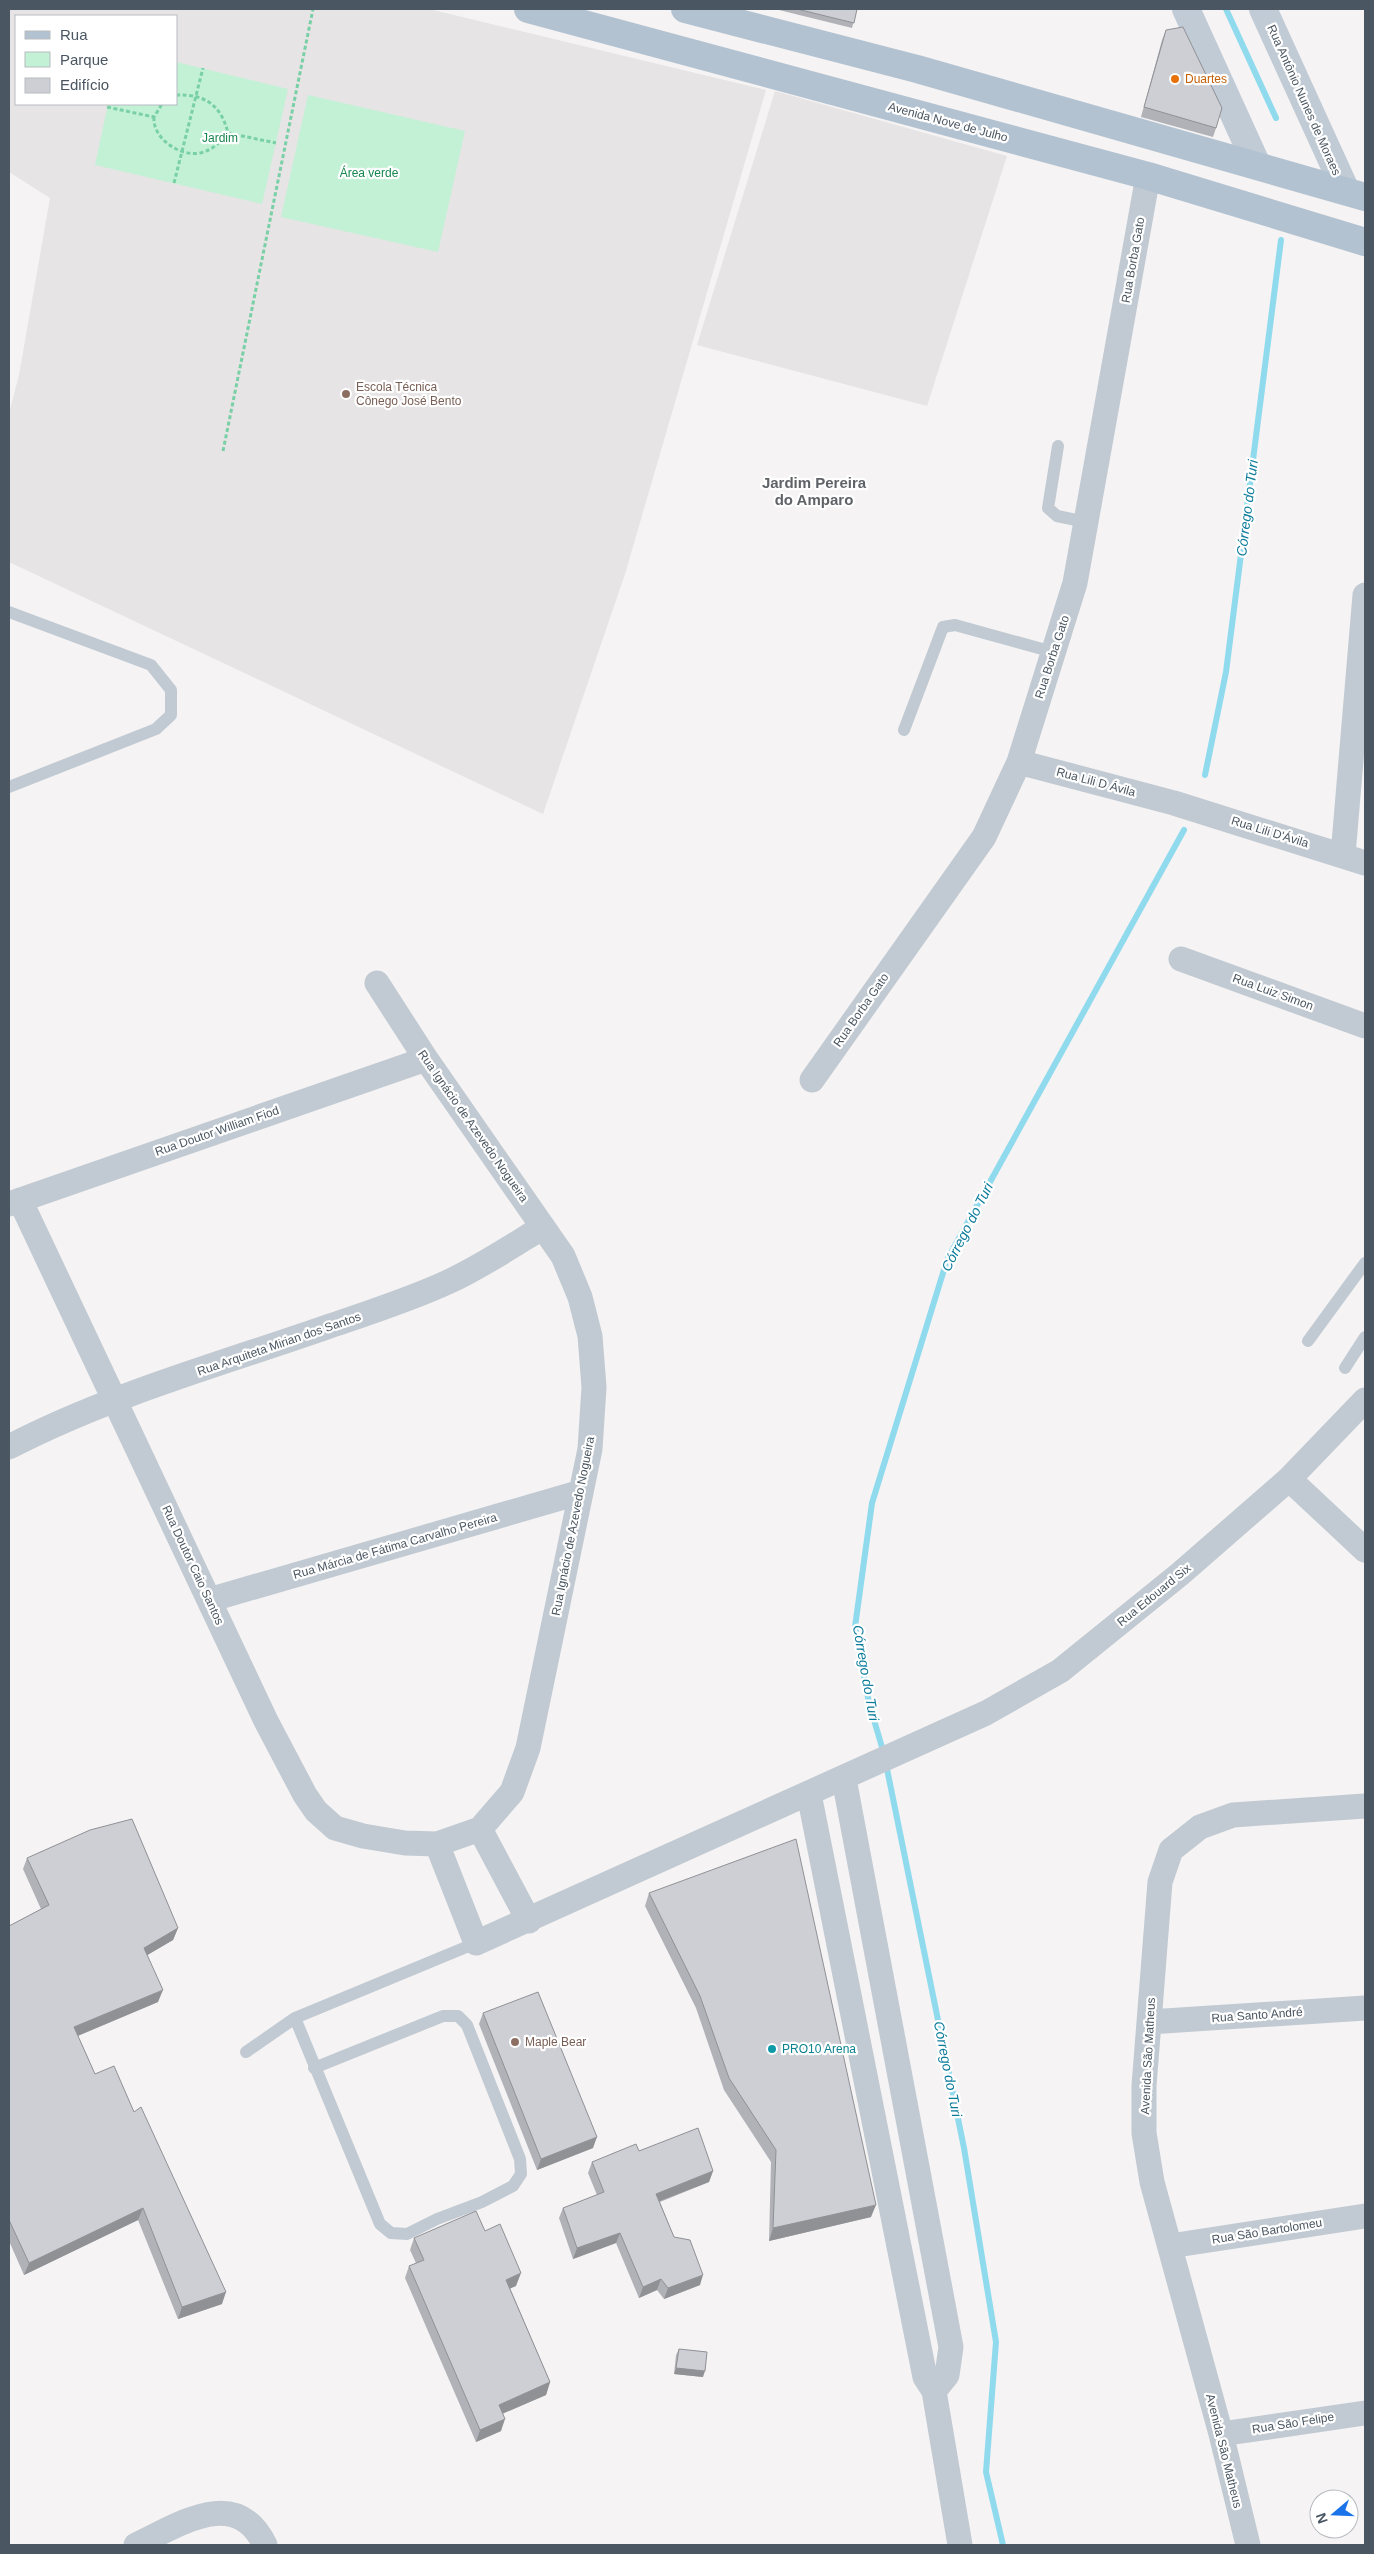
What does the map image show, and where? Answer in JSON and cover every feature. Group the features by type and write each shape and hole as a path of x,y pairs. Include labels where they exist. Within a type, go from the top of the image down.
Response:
{"main road":[{"path":"1186,9 1257,165"},
{"name":"Rua Antônio Nunes de Moraes","path":"1263,9 1355,194"},
{"name":"Avenida Nove de Julho","path":"552,11 1148,176 1365,242"},
{"path":"698,11 917,69 1355,194"}],"street":[{"name":"Rua Borba Gato","path":"812,1080 984,837 1018,762 1075,584 1148,176"},
{"path":"1354,859 1365,595"},
{"name":"Rua Lili D Ávila","path":"1018,762 1174,803"},
{"name":"Rua Lili D'Ávila","path":"1174,803 1354,859"},
{"name":"Rua Luiz Simon","path":"1181,959 1365,1026"},
{"name":"Rua Ignácio de Azevedo Nogueira","path":"377,983 426,1060 563,1256 580,1297 590,1336 594,1387 590,1449 528,1748 512,1792 480,1829 438,1844"},
{"name":"Rua Doutor William Fiod","path":"14,1202 426,1060"},
{"name":"Rua Doutor Caio Santos","path":"14,1202 116,1400 208,1600 295,1778 316,1811 335,1828 363,1836 405,1843 438,1844"},
{"name":"Rua Arquiteta Mirian dos Santos","path":"9,1448 46,1428 116,1400 399,1303 448,1282 487,1262 543,1227"},
{"name":"Rua Edouard Six","path":"476,1943 844,1779 986,1713 1060,1671 1180,1574 1289,1479 1365,1400"},
{"path":"1289,1479 1365,1550"},
{"name":"Rua Márcia de Fátima Carvalho Pereira","path":"208,1600 581,1492"},
{"path":"844,1779 951,2347 947,2375 934,2391"},
{"path":"810,1794 925,2377 934,2391 960,2545"},
{"name":"Avenida São Matheus","path":"1248,2545 1221,2434 1152,2182 1144,2133 1144,2086 1160,1882 1171,1850 1200,1827 1233,1815 1365,1806"},
{"path":"480,1829 529,1921"},
{"path":"438,1844 476,1943"},
{"name":"Rua Santo André","path":"1150,2022 1365,2008"},
{"name":"Rua São Bartolomeu","path":"1170,2246 1365,2216"},
{"name":"Rua São Felipe","path":"1221,2434 1365,2413"},
{"path":"136,2545 194,2518 220,2513 235,2515 252,2525 265,2545"}],"lane":[{"path":"1058,446 1048,508 1058,516 1086,522"},
{"path":"9,612 151,666 171,690 171,715 156,729 9,787"},
{"path":"904,730 943,627 955,625 1053,652"},
{"path":"1308,1341 1365,1263"},
{"path":"1345,1368 1365,1337"},
{"path":"246,2052 295,2018 476,1943"},
{"path":"295,2018 314,2068 380,2224 391,2234 407,2234 437,2219 482,2202 513,2186 521,2174 520,2159 485,2070 467,2026 458,2016 443,2016 314,2068"}],"path":[{"path":"223,451 313,9"},
{"path":"174,183 203,68"},
{"path":"178,95 195,96 211,103 224,118 228,133"},
{"path":"161,105 154,117 154,124 169,145 182,151 200,153 211,149 228,133"},
{"path":"108,107 154,117"},
{"path":"228,133 276,144"}],"shaded area":[{"name":"Escola Técnica Cônego José Bento","path":"9,9 429,9 766,90 625,574 543,814 9,562 9,413 19,375 50,198 9,172"},
{"path":"775,91 1007,156 927,406 697,345"}],"green space":[{"name":"Jardim","path":"178,62 288,89 262,204 95,165 108,105 178,105"},
{"name":"Área verde","path":"308,95 465,131 438,252 281,217"}],"building":[{"path":"797,9 857,9 854,23"},
{"name":"Duartes","path":"1183,27 1222,108 1216,128 1144,107 1166,30"},
{"path":"132,1819 178,1928 144,1948 163,1990 74,2027 95,2074 114,2066 134,2112 141,2107 226,2292 182,2307 143,2208 29,2263 9,2220 9,1926 49,1905 27,1858 90,1830"},
{"name":"PRO10 Arena","path":"796,1839 876,2205 773,2228 776,2150 729,2078 700,1996 649,1893"},
{"path":"538,1992 597,2137 541,2159 483,2013"},
{"path":"698,2128 713,2171 656,2194 674,2237 690,2240 703,2275 668,2288 661,2279 643,2287 620,2233 577,2248 563,2208 604,2192 592,2162 636,2144 639,2151"},
{"path":"476,2211 485,2231 500,2224 521,2273 506,2280 550,2382 499,2405 505,2419 480,2430 409,2266 424,2260 414,2238"},
{"path":"679,2349 707,2352 705,2371 676,2368"}],"waterway":[{"name":"Córrego do Turi","path":"1226,9 1276,118"},
{"name":"Córrego do Turi","path":"1205,775 1226,672 1281,240"},
{"name":"Córrego do Turi","path":"884,1754 869,1703 855,1627 872,1503 947,1260 1184,830"},
{"name":"Córrego do Turi","path":"886,1764 964,2148 996,2342 986,2472 1003,2545"}],"place":[{"name":"Duartes","path":"1175,79"},
{"name":"Escola Técnica Cônego José Bento","path":"346,394"},
{"name":"Maple Bear","path":"515,2042"},
{"name":"PRO10 Arena","path":"772,2049"}],"district":[{"name":"Jardim Pereira do Amparo","path":"814,492"}]}
